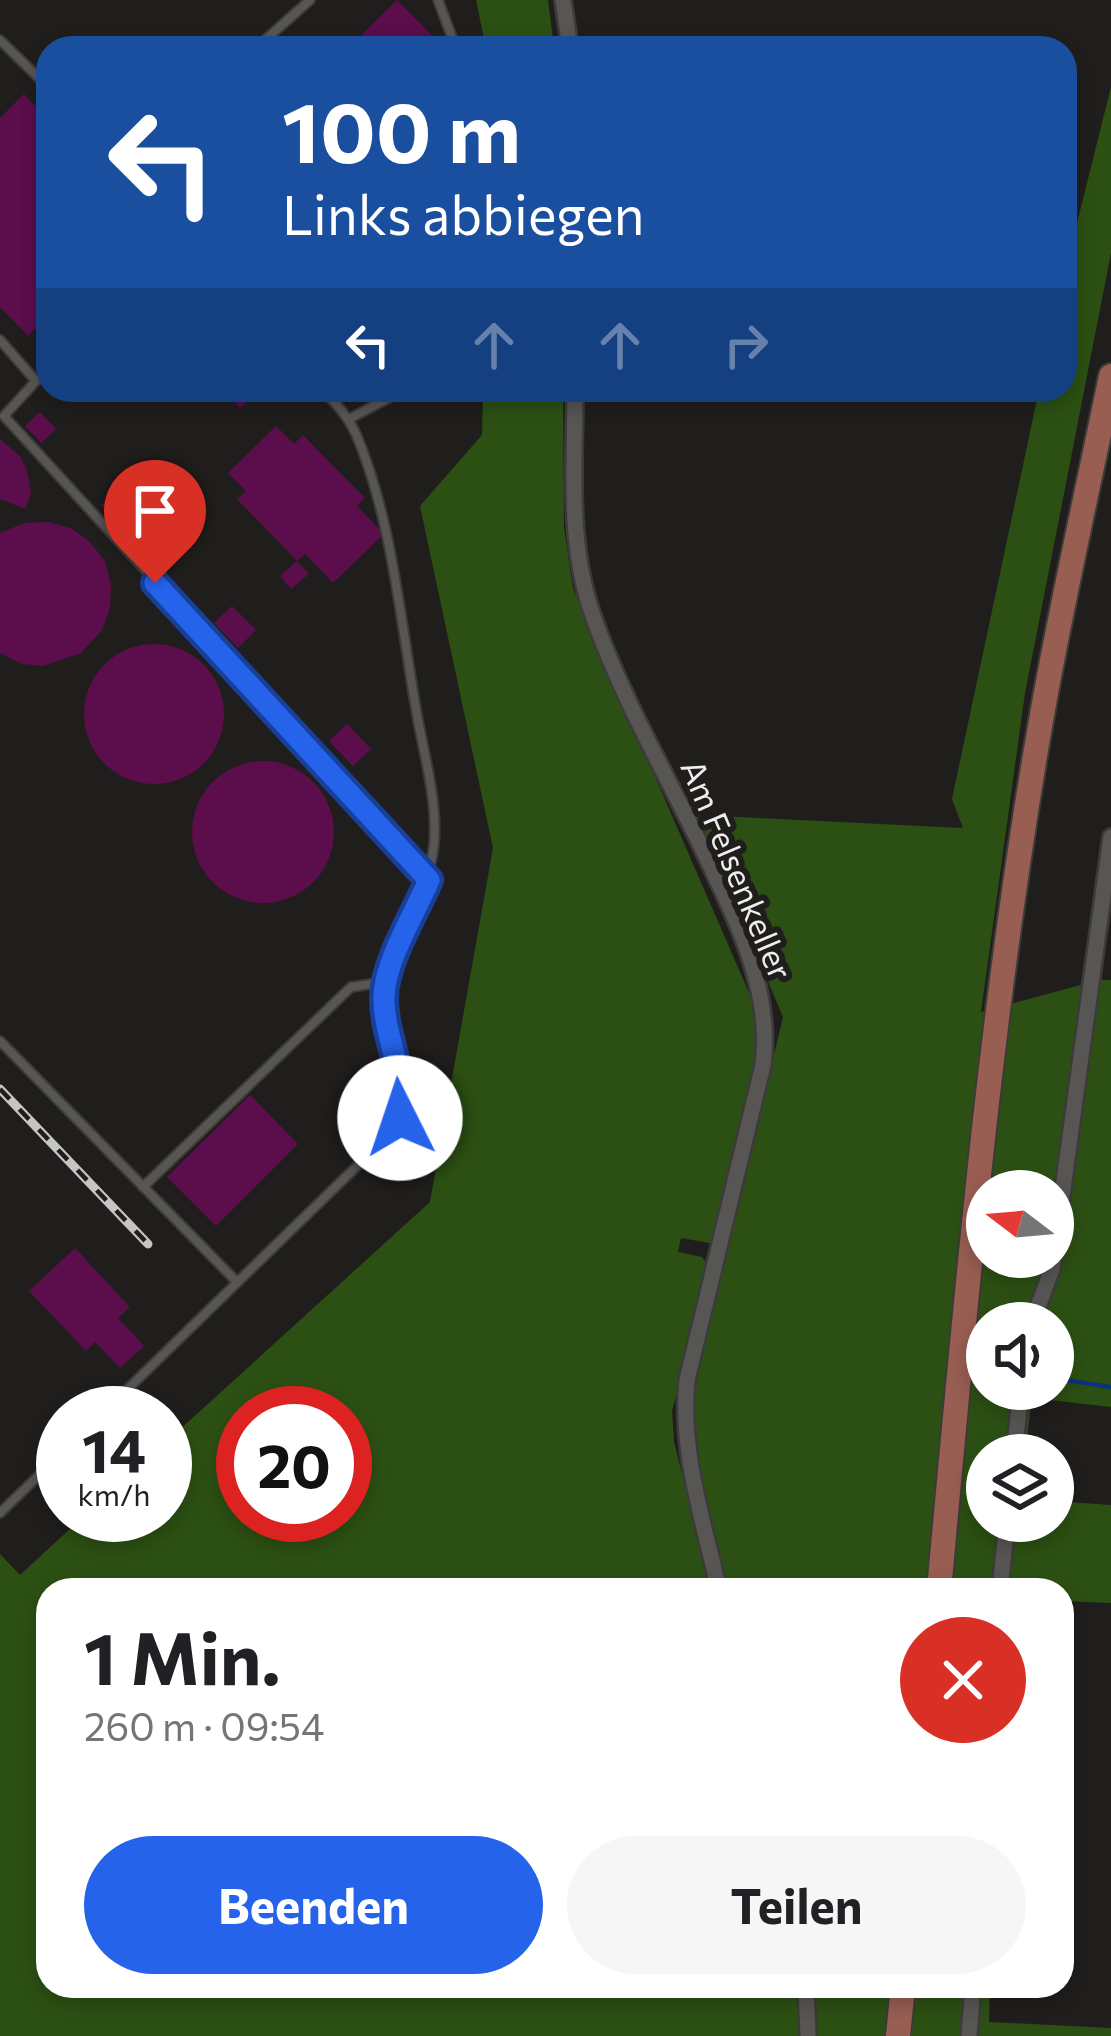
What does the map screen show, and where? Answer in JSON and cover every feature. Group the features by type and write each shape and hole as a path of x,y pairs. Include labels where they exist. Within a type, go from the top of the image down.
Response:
{"main road":[{"path":"940,1578 975,1196 1042,714 1111,376"},
{"path":"898,2036 902,1998"}],"street":[{"path":"562,0 568,36"},
{"name":"Am Felsenkeller","path":"575,402 574,542 585,591 609,656 729,908 761,993 766,1024 763,1065 687,1380 689,1457 716,1578"},
{"path":"1040,1302 1052,1269 1111,837"},
{"path":"1001,1578 1005,1542"},
{"path":"806,1998 808,2036"},
{"path":"969,2036 972,1998"}],"lane":[{"path":"270,36 310,0"},
{"path":"438,0 451,36"},
{"path":"0,40 36,76"},
{"path":"0,340 36,381 4,416 429,880"},
{"path":"131,1386 393,1131 404,1099 384,1000 386,982 429,880 435,839 384,525 349,419 334,402"},
{"path":"349,419 381,402"},
{"path":"143,1187 351,987 386,982"},
{"path":"0,1041 237,1282"},
{"path":"0,1513 36,1478"}],"green space":[{"path":"476,0 548,0 552,36 484,36"},
{"path":"1111,87 1111,253 1025,693 981,1012 1111,980 1111,1407 1074,1403 1074,1302 966,1302 966,1410 1031,1410 1028,1434 966,1434 966,1542 1074,1542 1074,1502 1111,1505 1111,1603 1074,1601 1074,1578 720,1578 694,1453 692,1397 783,1017 698,815 963,828 952,799 1036,402 1077,402 1077,223"},
{"path":"483,402 563,402 564,528 573,588 763,1025 718,1236 710,1243 681,1238 678,1252 702,1257 710,1268 672,1411 674,1442 709,1578 36,1578 36,1998 797,1998 799,2036 0,2036 0,1554 20,1575 56,1542 192,1542 192,1418 216,1397 216,1542 372,1542 372,1386 228,1386 430,1202 493,848 420,506 482,435"},
{"path":"815,1998 990,1998 989,2022 1111,2028 1111,2036 813,2036"}],"building":[{"path":"397,0 432,36 360,36"},
{"path":"24,94 36,106 36,328 28,336 0,307 0,118"},
{"path":"40,412 56,429 41,443 25,426"},
{"path":"276,426 294,444 303,435 365,498 357,506 384,534 333,583 305,554 297,561 237,499 246,491 228,473"},
{"path":"0,439 20,456 27,470 31,494 25,509 0,499"},
{"path":"119,487 142,511 124,529 101,505"},
{"path":"24,523 71,528 105,561 110,608 102,630 81,653 43,666 22,664 0,653 0,533"},
{"path":"297,561 309,574 291,589 280,576"},
{"path":"232,606 256,630 238,648 214,623"},
{"path":"154,644 181,650 203,665 218,687 224,714 218,741 203,763 181,778 154,784 127,778 105,763 90,741 84,714 90,687 105,665 127,650"},
{"path":"347,724 371,749 353,766 329,741"},
{"path":"263,761 290,767 313,782 328,805 334,832 328,859 313,882 290,897 263,903 236,897 213,882 198,859 192,832 198,805 213,782 236,767"},
{"path":"250,1095 298,1144 216,1226 167,1177"},
{"path":"75,1248 130,1307 118,1318 144,1346 120,1368 95,1342 86,1351 29,1291"}],"waterway":[{"path":"1074,1381 1111,1387"}],"railway":[{"path":"0,1089 148,1244"}],"route":[{"path":"155,583 429,880 387,973 384,1000 404,1099 400,1118"}]}
